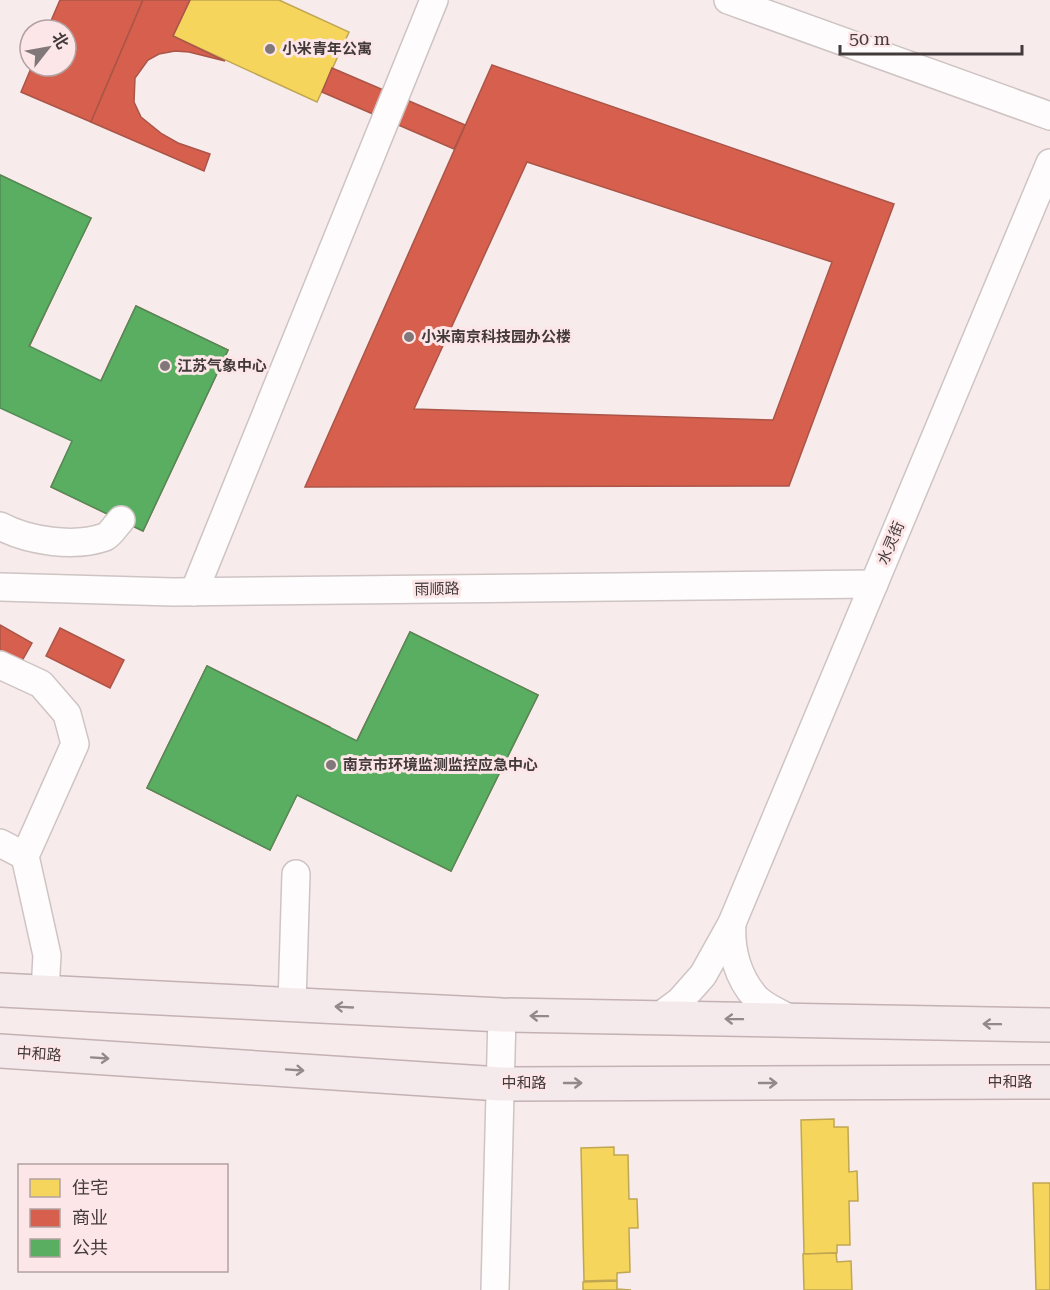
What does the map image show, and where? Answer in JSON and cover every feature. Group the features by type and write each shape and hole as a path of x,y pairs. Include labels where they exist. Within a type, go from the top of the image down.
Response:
{"main road":[{"path":"0,990 502,1015 1050,1025"},
{"name":"中和路","path":"0,1051 500,1084 1050,1082"}],"street":[{"path":"194,592 434,0"},
{"path":"728,0 1050,116"},
{"name":"水灵街","path":"657,1018 680,1001 703,975 732,923 1050,163"},
{"path":"3,534 77,542 107,536 121,520"},
{"name":"雨顺路","path":"0,587 194,592 874,584"},
{"path":"0,665 41,684 67,714 75,744 25,856 47,954 45,992"},
{"path":"0,843 25,856"},
{"path":"292,1004 296,874"},
{"path":"732,923 731,942 739,971 757,999 793,1020"},
{"path":"495,1290 502,1015"}],"building: 住宅":[{"name":"小米青年公寓","path":"190,0 279,0 349,32 317,102 173,36"},
{"path":"834,1119 834,1127 848,1127 849,1172 857,1171 858,1201 849,1201 850,1245 837,1245 837,1253 804,1254 801,1120"},
{"path":"614,1147 614,1155 628,1155 629,1199 637,1199 638,1228 629,1228 630,1272 617,1273 617,1280 584,1281 581,1148"},
{"path":"1033,1183 1050,1183 1050,1290 1036,1290"},
{"path":"836,1253 837,1262 851,1261 852,1290 804,1290 803,1254"},
{"path":"617,1281 617,1289 631,1290 583,1290 583,1282"}],"building: 商业":[{"path":"60,0 143,0 91,122 21,92 27,78 78,78 78,18 52,18"},
{"path":"143,0 190,0 173,36 225,61 189,52 175,51 159,54 148,60 135,78 134,102 141,117 162,134 178,143 210,154 204,171 91,122"},
{"name":"小米南京科技园办公楼","path":"492,65 894,204 789,486 305,487","holes":["527,162 832,262 773,420 414,409"]},
{"path":"332,68 465,125 454,149 322,92"},
{"path":"0,175 91,218 66,269 0,238"},
{"path":"0,238 66,269 0,408"},
{"path":"136,306 228,350 143,531 51,487"},
{"path":"0,625 32,643 18,668 0,658"},
{"path":"60,628 124,660 110,688 46,656"},
{"path":"410,632 538,695 451,871 324,808"},
{"path":"207,666 330,727 270,850 147,788"}],"building: 公共":[{"name":"江苏气象中心","path":"0,175 91,218 29,346 101,381 136,306 228,350 143,531 51,487 72,441 0,408"},
{"name":"南京市环境监测监控应急中心","path":"410,632 538,695 451,871 297,795 270,850 147,788 207,666 357,741"}],"place":[{"name":"小米青年公寓","path":"270,49"},
{"name":"小米南京科技园办公楼","path":"409,337"},
{"name":"江苏气象中心","path":"165,366"},
{"name":"南京市环境监测监控应急中心","path":"331,765"}]}
